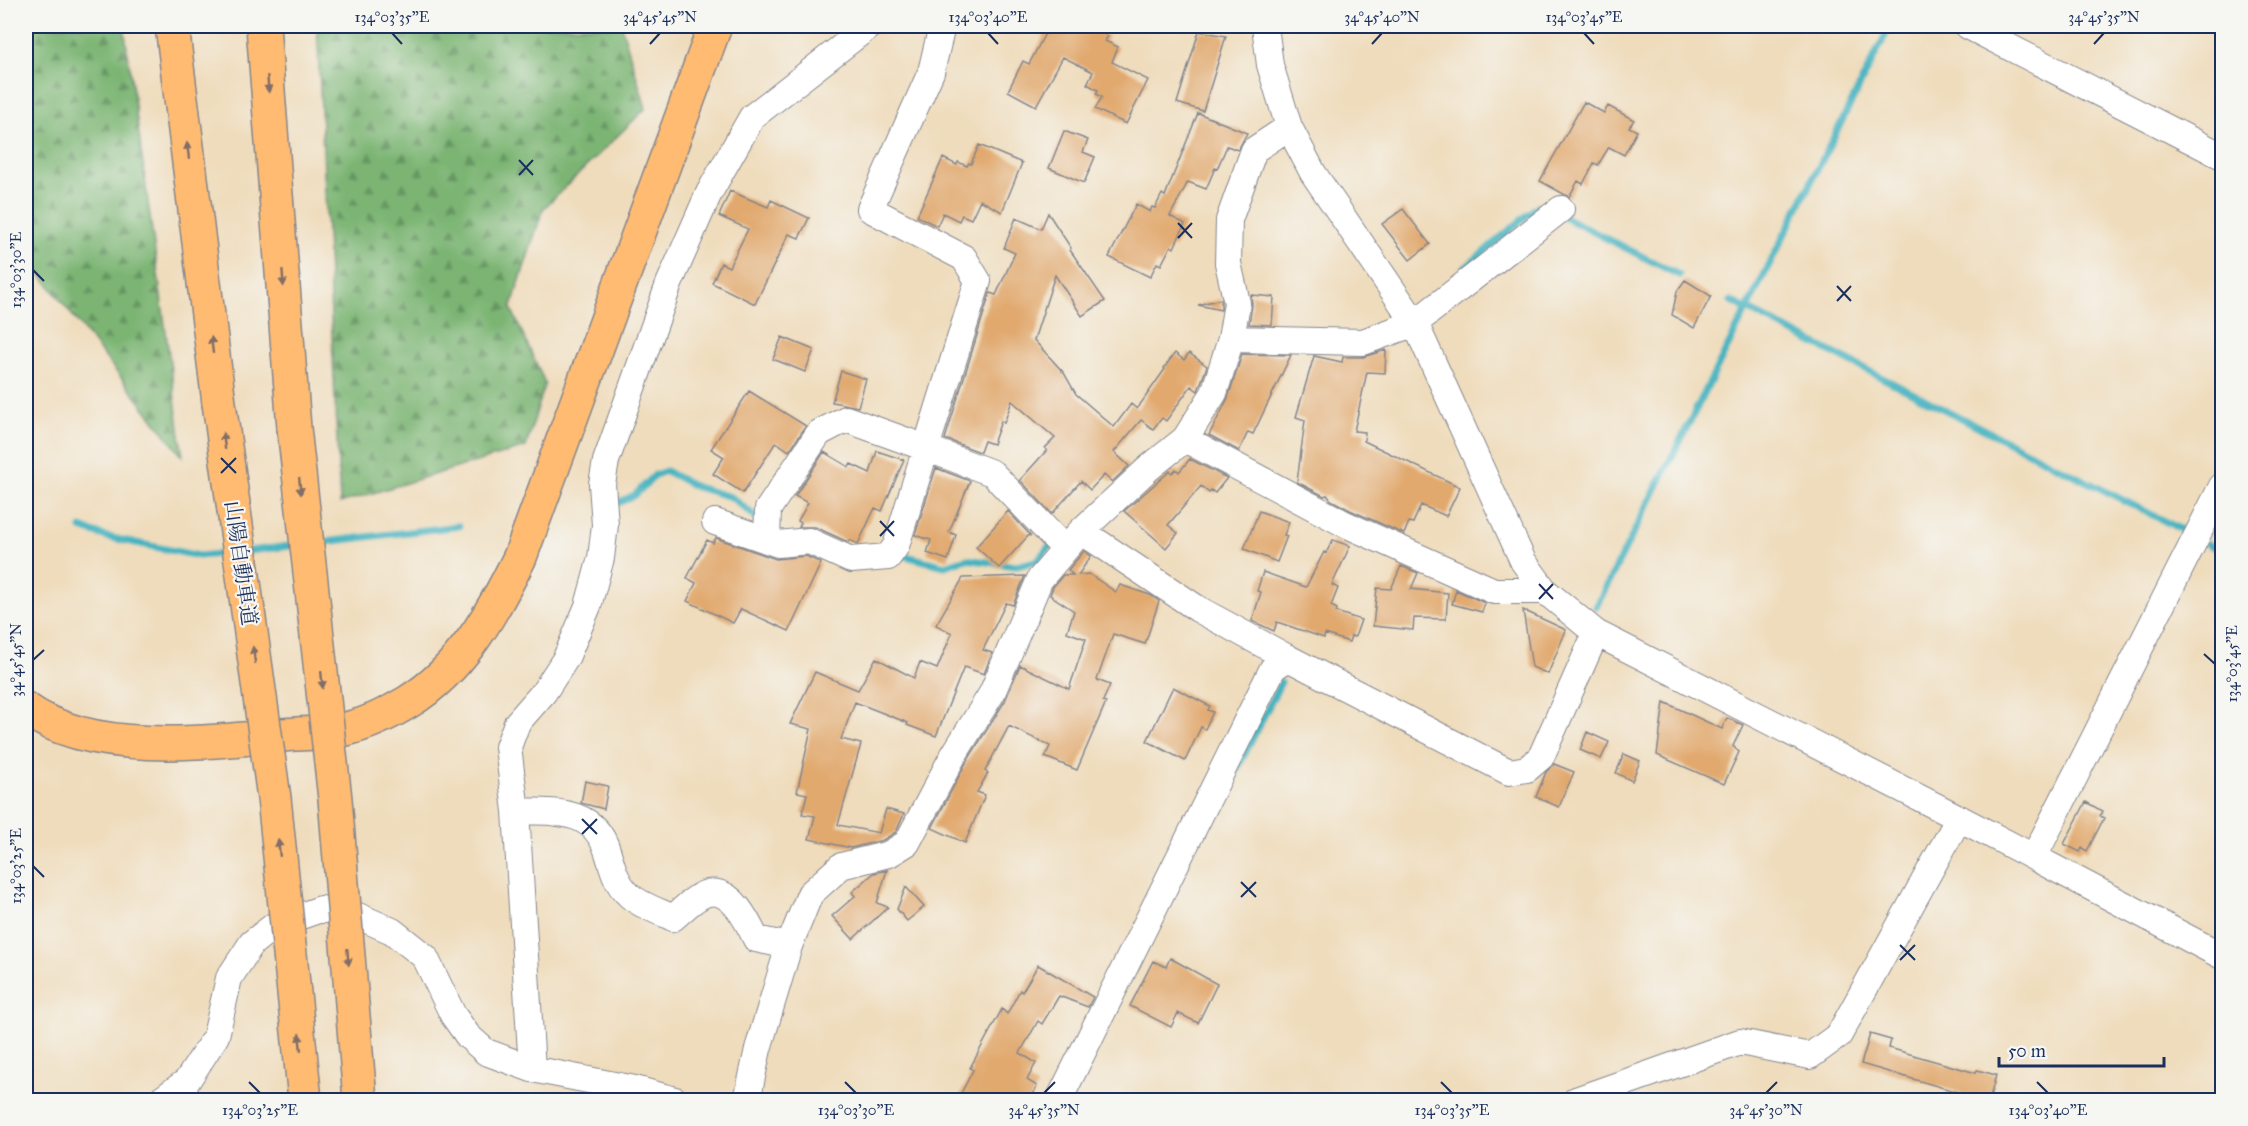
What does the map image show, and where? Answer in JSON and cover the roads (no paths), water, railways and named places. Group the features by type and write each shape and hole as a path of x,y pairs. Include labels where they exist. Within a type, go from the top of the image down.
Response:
{"highway":[{"name":"山陽自動車道","path":"172,26 219,403 274,798 305,1101"},
{"path":"263,26 294,428 335,799 360,1101"},
{"path":"26,709 61,728 94,737 130,741 218,742 348,729 378,718 409,701 436,680 461,655 484,625 520,557 715,26"}],"street":[{"path":"532,1069 516,811 508,747 517,723 544,692 566,658 588,606 601,558 605,525 602,484 606,461 669,284 709,193 752,117 869,26"},
{"path":"715,522 778,544 809,541 851,560 888,557 896,546 978,281 964,258 870,209 931,72 942,26"},
{"path":"1265,26 1270,65 1289,127 1313,173 1415,323 1522,561 1545,591 1596,633 2223,956"},
{"path":"1968,26 2223,156"},
{"path":"747,1101 758,1049 789,946 810,894 841,866 889,854 907,843 953,756 992,693 1040,579 1073,540 1150,467 1185,439 1214,393 1231,339 1237,303 1228,263 1229,219 1254,150 1289,127"},
{"path":"1231,339 1363,342 1415,323 1561,210"},
{"path":"767,540 768,509 819,433 846,419 992,472 1073,540 1288,658 1509,772 1527,769 1541,757 1596,633"},
{"path":"1185,439 1343,523 1494,591 1545,591"},
{"path":"2034,857 2223,486"},
{"path":"1059,1101 1273,668 1288,658"},
{"path":"516,811 567,813 592,825 604,837 616,880 629,896 673,918 693,901 709,893 724,896 744,914 756,939 789,946"},
{"path":"1576,1101 1740,1042 1810,1056 1839,1035 1959,818"},
{"path":"160,1101 188,1081 216,1036 229,978 252,943 275,925 321,909 358,916 392,931 425,957 453,1015 468,1036 486,1052 532,1069 635,1089 675,1101"}],"waterway":[{"path":"1596,607 1890,26"},
{"path":"1464,269 1538,206"},
{"path":"1564,217 1679,275"},
{"path":"1731,301 2184,531"},
{"path":"618,503 635,495 655,475 666,471 696,487 731,497 757,518"},
{"path":"316,543 459,526"},
{"path":"81,528 107,537 199,556 231,553"},
{"path":"902,555 945,566 966,559 1016,566 1037,561 1052,543"},
{"path":"2208,544 2222,551"},
{"path":"248,551 299,545"},
{"path":"1233,777 1281,682"}]}
